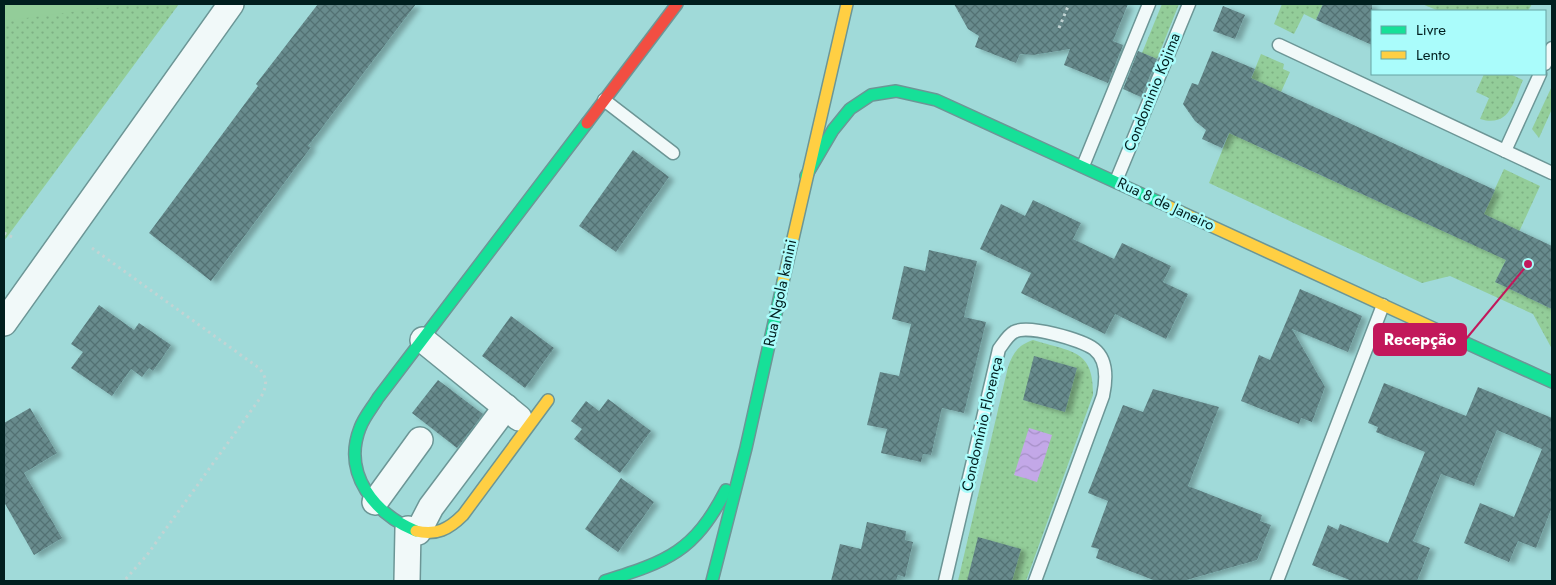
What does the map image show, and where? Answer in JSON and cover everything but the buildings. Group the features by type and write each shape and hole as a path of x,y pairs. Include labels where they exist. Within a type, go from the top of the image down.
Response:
{"street":[{"path":"4,323 231,4"},
{"path":"548,400 470,508 457,522 437,533 412,531 375,502 363,489 357,466 359,430 378,398 678,4"},
{"name":"Rua Ngola kanini","path":"712,581 746,448 806,176 847,4"},
{"name":"Rua 8 de Janeiro","path":"806,176 827,139 852,108 870,95 889,92 909,92 936,100 1083,166 1552,382"},
{"path":"423,340 529,426"},
{"path":"407,581 412,531 496,423 506,407"},
{"path":"375,502 420,440"},
{"path":"605,581 653,566 678,551 702,528 719,504 746,448"}],"lane":[{"path":"1083,166 1149,4"},
{"name":"Condominio Kojima","path":"1116,181 1189,4"},
{"path":"1278,45 1552,173"},
{"path":"1546,62 1552,48"},
{"path":"1505,151 1540,75"},
{"path":"604,100 674,153"},
{"path":"1277,581 1383,305"},
{"name":"Condomínio Florença","path":"945,581 999,350 1013,332 1028,328 1042,330 1095,350 1102,360 1106,378 1103,396 1035,581"}],"path":[{"path":"1059,28 1069,4"},
{"path":"4,233 12,237"},
{"path":"92,248 259,368 265,375 267,385 262,397 147,555 124,581"}],"green space":[{"path":"4,4 179,4 4,241"},
{"path":"4,4 107,4 108,7 4,21"},
{"path":"1162,4 1179,4 1157,59 1142,53"},
{"path":"1282,4 1323,4 1316,20 1304,14 1294,34 1274,24"},
{"path":"1422,4 1532,4 1529,10 1437,10"},
{"path":"1261,54 1284,64 1283,69 1290,72 1257,146 1470,243 1504,169 1540,186 1496,282 1552,309 1552,349 1533,314 1450,276 1422,283 1209,183"},
{"path":"1484,75 1512,75 1523,80 1509,111 1498,120 1480,119 1489,98 1476,92"},
{"path":"1552,86 1552,109 1539,138 1532,129"},
{"path":"1033,340 1078,355 1089,369 1093,395 1026,581 958,581 1008,367 1017,350 1023,344"}],"water":[{"path":"1029,428 1052,435 1037,482 1014,475"}],"traffic: fast":[{"path":"806,176 833,130 850,109 871,95 896,91 936,100 1159,202"},
{"path":"416,531 401,524 387,514 366,490 359,476 355,461 360,428 378,398 587,123"},
{"path":"712,581 746,448 783,282"},
{"path":"1444,333 1552,382"},
{"path":"605,581 663,560 677,551 702,528 726,490"}],"traffic: slow":[{"path":"783,282 847,4"},
{"path":"1159,202 1444,333"},
{"path":"416,531 430,533 442,530 453,524 463,515 548,400"}],"traffic: jam":[{"path":"587,123 677,4"}],"place":[{"name":"Recepção","path":"1528,264"}]}
